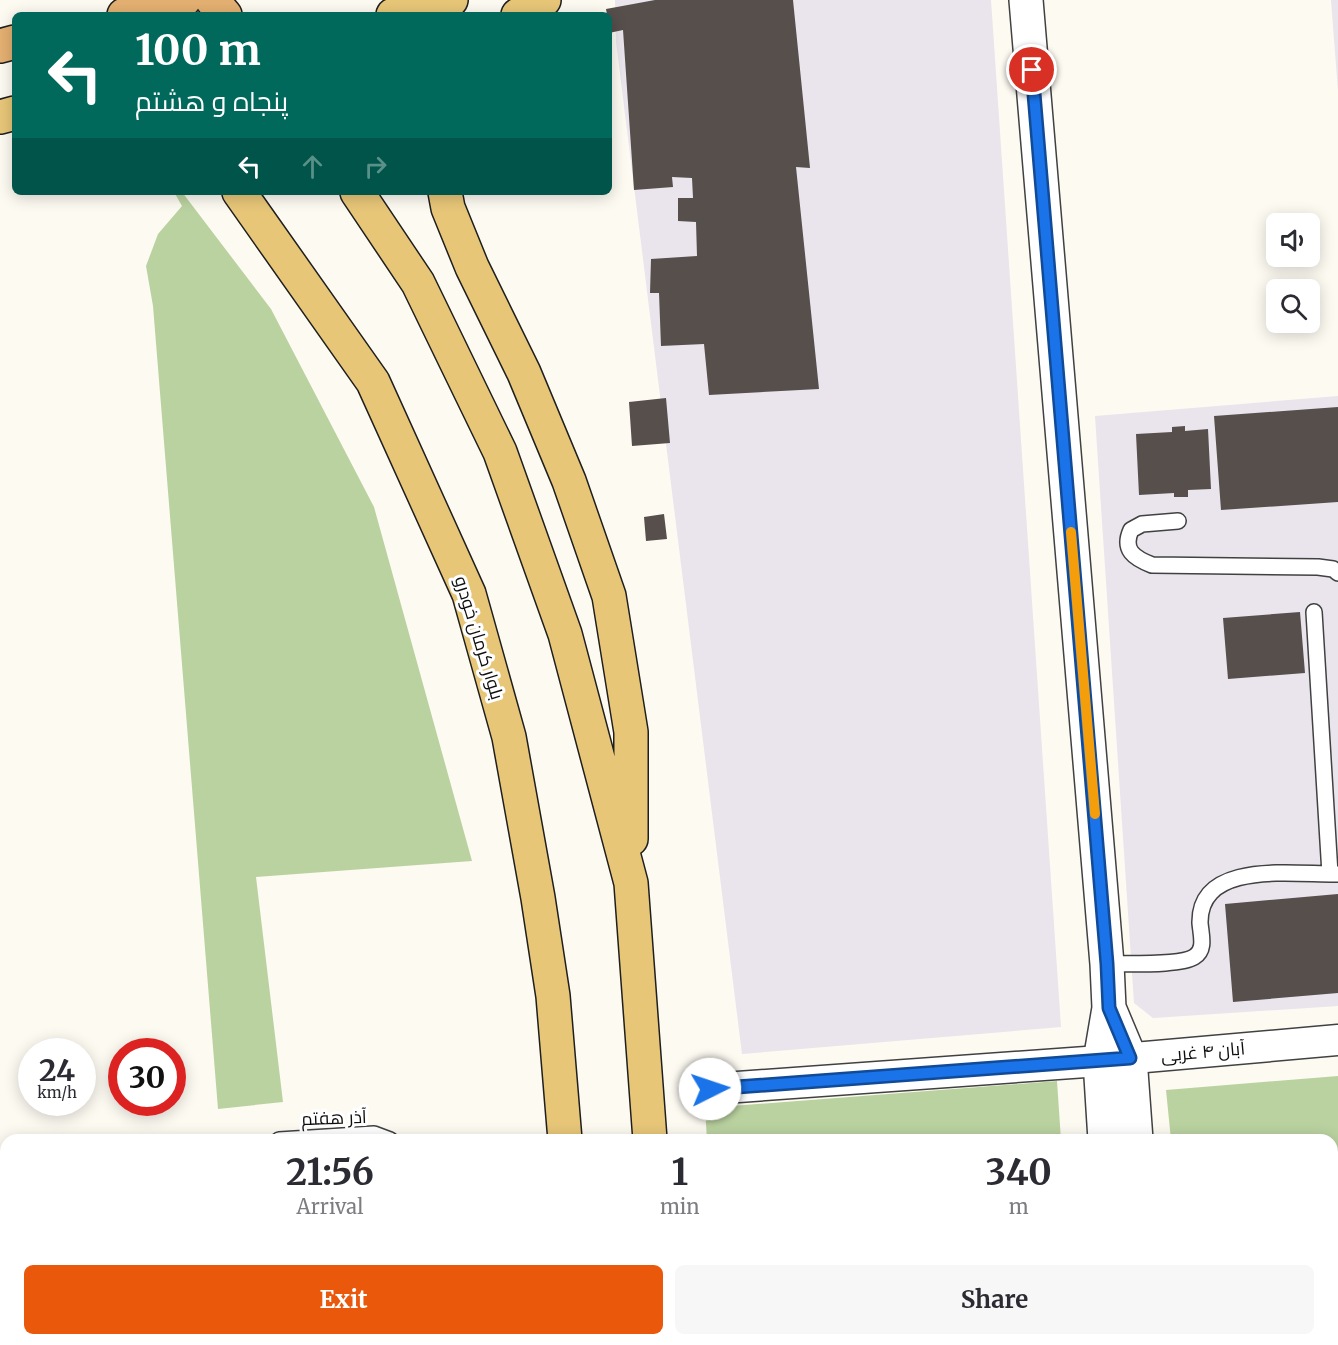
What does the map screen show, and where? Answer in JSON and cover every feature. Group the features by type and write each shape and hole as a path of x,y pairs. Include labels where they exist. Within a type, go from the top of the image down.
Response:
{"highway":[{"path":"136,12 184,0"}],"main road":[{"path":"405,12 451,0"},
{"path":"523,12 544,0"},
{"name":"بلوار کرمان خودرو","path":"241,195 373,382 469,594 509,737 538,898 553,996 564,1134"},
{"path":"359,195 417,283 500,452 565,634 631,883"},
{"path":"446,195 448,208 472,267 524,373 570,482 609,596 631,732 631,883 650,1134"}],"street":[{"path":"1026,0 1109,1008 1115,1060 1135,1134"},
{"name":"آبان ۴ غربی","path":"710,1089 1115,1060 1338,1040"},
{"path":"1107,1134 1115,1060"}],"lane":[{"path":"1178,521 1142,524 1131,530 1126,540 1129,548 1142,561 1152,565 1318,567 1333,569 1338,573"},
{"path":"1107,964 1185,962 1197,956 1202,945 1200,908 1210,893 1224,882 1249,874 1334,874 1314,612"}],"shaded area":[{"path":"615,0 991,0 1061,1027 742,1054 616,42"},
{"path":"1331,0 1338,0 1338,91"},
{"path":"1338,396 1338,1006 1153,1018 1134,1003 1095,416"}],"green space":[{"path":"176,195 184,195 271,309 374,507 472,861 256,877 283,1102 218,1109 153,306 146,266 158,234 182,206"},
{"path":"1338,1076 1338,1134 1170,1134 1166,1090"},
{"path":"1057,1081 1061,1134 707,1134 705,1108"}],"building":[{"path":"655,0 793,0 810,168 796,167 819,389 709,395 704,344 661,346 659,293 650,293 651,259 697,256 696,222 678,221 678,198 693,198 692,178 672,177 673,187 634,190 623,30 612,32 612,12 606,12 606,9"},
{"path":"666,398 670,443 632,446 629,402"},
{"path":"1338,407 1338,502 1221,510 1214,416"},
{"path":"1185,426 1185,431 1208,429 1211,489 1188,490 1188,497 1174,497 1174,493 1139,495 1136,434 1172,432 1172,427"},
{"path":"664,514 667,539 646,541 644,517"},
{"path":"1300,612 1305,673 1228,679 1223,618"},
{"path":"1338,894 1338,993 1233,1002 1225,904"}],"slow traffic":[{"path":"1071,532 1095,814"}],"route":[{"path":"710,1089 1130,1058 1109,1008 1032,70"}]}
